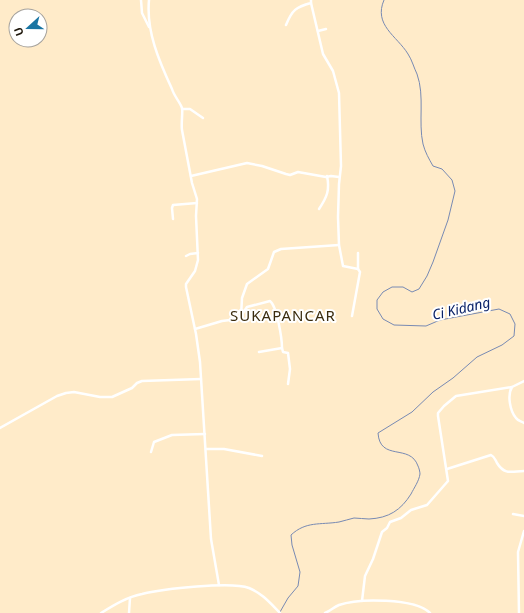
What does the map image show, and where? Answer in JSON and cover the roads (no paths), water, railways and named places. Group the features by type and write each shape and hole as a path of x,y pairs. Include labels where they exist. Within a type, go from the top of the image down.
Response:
{"street":[{"path":"141,0 142,13 150,28 157,55 182,109 181,123 191,176 197,198 197,266 186,284 186,287 195,329 201,379 212,539 219,585"},
{"path":"150,0 150,28"},
{"path":"286,25 296,8 311,1 323,54 333,71 338,93 341,166 339,177 339,245 343,266 358,269"},
{"path":"318,31 326,29"},
{"path":"182,109 190,109 203,118"},
{"path":"191,176 247,163 290,175 298,172 339,177"},
{"path":"319,209 328,194 329,184 327,176"},
{"path":"173,219 173,205 197,203"},
{"path":"242,313 242,298 247,284 269,268 274,252 281,249 339,245"},
{"path":"352,316 360,275 360,270 358,269 358,253"},
{"path":"186,256 190,254 198,254"},
{"path":"195,329 222,321 238,319 247,307 272,302 282,348 284,352 288,353 290,364 288,384"},
{"path":"259,352 282,348"},
{"path":"0,428 56,396 66,393 74,392 100,397 112,397 132,388 142,380 201,379"},
{"path":"362,601 365,576 373,559 382,532 387,528 391,521 401,518 409,511 427,505 448,483 438,416 439,412 456,396 512,387 524,381"},
{"path":"512,387 510,392 512,412 518,420 524,423"},
{"path":"151,452 154,442 172,435 205,434"},
{"path":"206,449 224,449 262,456"},
{"path":"447,469 491,455 501,467 510,472 513,473 524,470"},
{"path":"513,514 524,516"},
{"path":"519,613 518,552 524,531"},
{"path":"101,613 130,598 142,594 219,585 249,588 256,592 280,613"},
{"path":"129,613 130,598"},
{"path":"325,613 340,605 379,600 414,606 430,613"}],"waterway":[{"name":"Ci Kidang","path":"280,612 288,598 298,586 300,572 292,545 291,535 302,527 314,524 339,522 354,518 369,519 383,517 399,509 407,500 419,479 419,469 414,459 409,455 389,450 384,447 380,442 378,433 412,412 433,392 453,378 477,357 502,345 514,336 515,324 510,314 499,309 440,320 426,326 394,325 383,319 377,309 377,300 383,292 392,287 403,287 412,292 419,289 433,262 448,220 455,191 452,180 442,169 433,166 425,150 421,127 421,91 417,74 409,56 384,23 381,9 384,0"}],"district":[{"name":"SUKAPANCAR","path":"283,315"}]}
